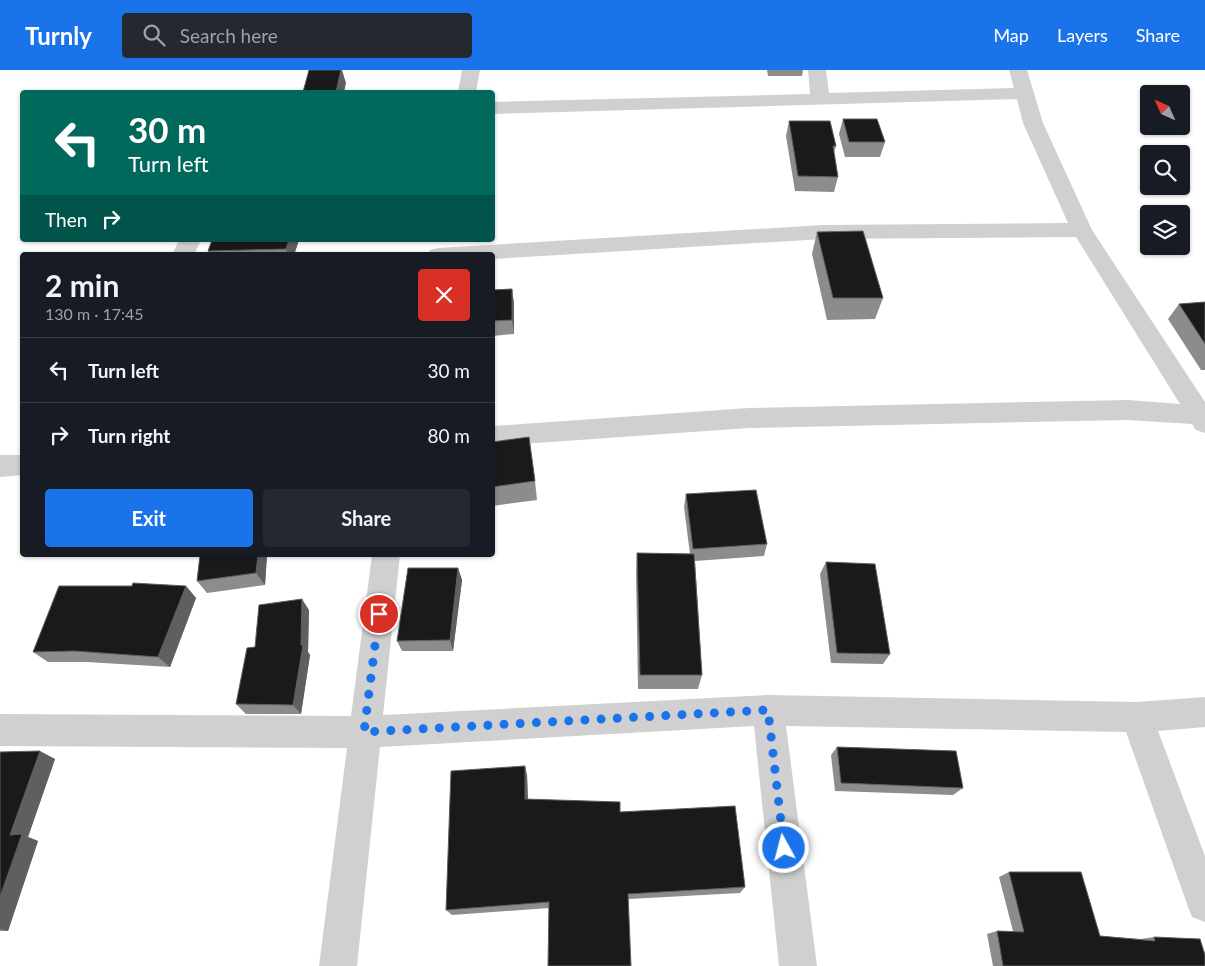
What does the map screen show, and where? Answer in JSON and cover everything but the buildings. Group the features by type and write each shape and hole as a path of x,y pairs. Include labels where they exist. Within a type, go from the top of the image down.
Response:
{"street":[{"path":"467,90 471,70"},
{"path":"817,70 820,98"},
{"path":"1018,70 1033,123 1082,230 1204,417"},
{"path":"495,108 1026,93"},
{"path":"488,252 824,232 1082,230"},
{"path":"495,436 749,418 1128,410 1204,417"},
{"path":"0,466 20,465"},
{"path":"338,966 386,557"},
{"path":"768,710 798,966"},
{"path":"0,730 364,732 768,710 1137,717 1205,712"},
{"path":"1137,717 1205,904"}],"route":[{"path":"379,614 364,732 768,710 784,848"}]}
